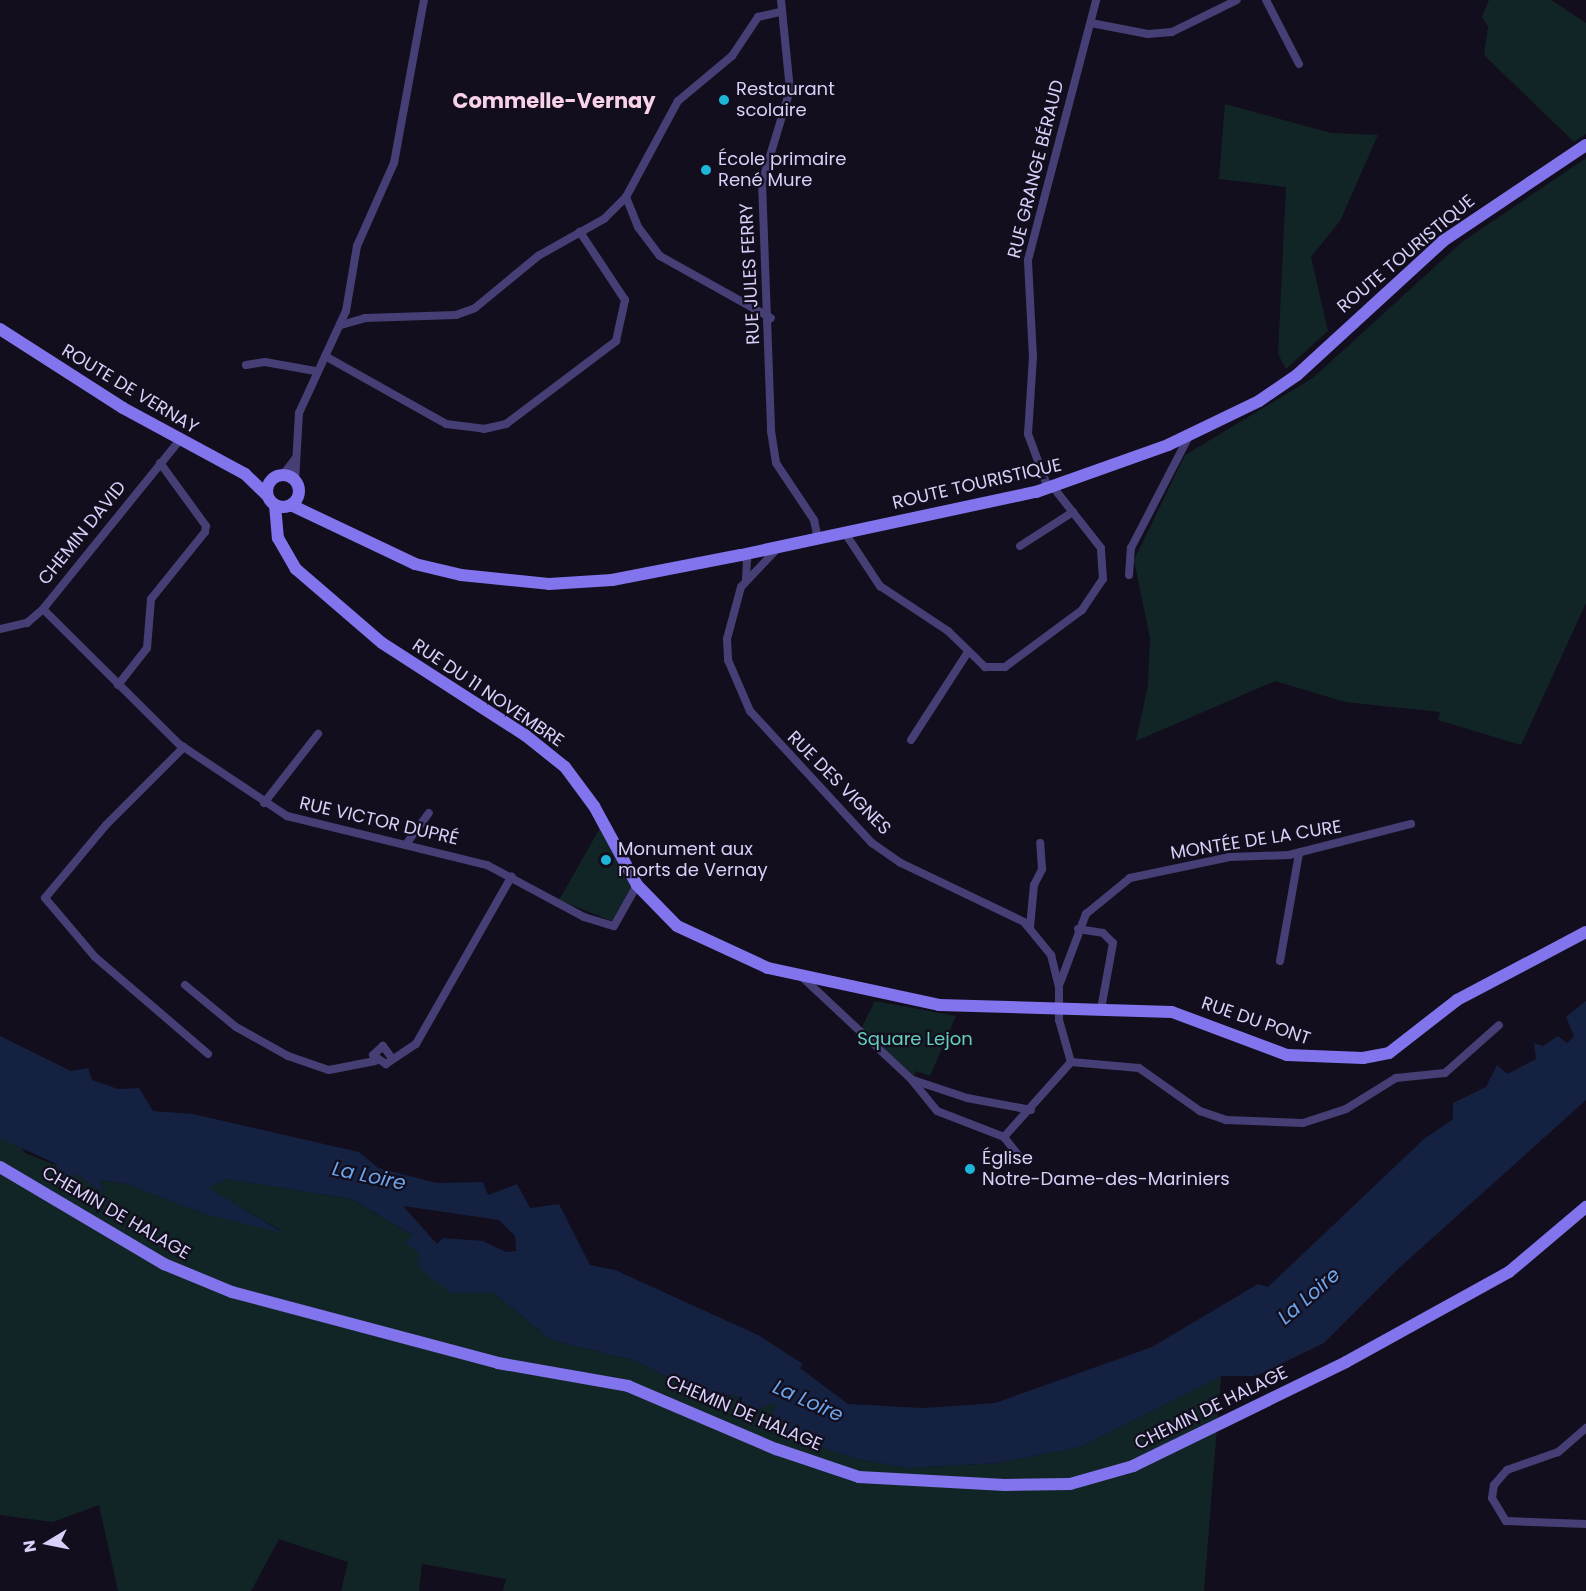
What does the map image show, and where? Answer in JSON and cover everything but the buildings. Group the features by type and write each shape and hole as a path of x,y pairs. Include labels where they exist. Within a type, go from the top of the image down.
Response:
{"street":[{"path":"295,459 268,486 280,503 297,484 295,459 299,413 315,371 341,325 357,246 394,163 424,0"},
{"name":"RUE JULES FERRY","path":"781,0 780,12 790,90 762,182 771,318 774,455 782,476 814,520 818,539"},
{"name":"RUE GRANGE BÉRAUD","path":"969,652 985,667 1021,660 1095,597 1105,570 1101,548 1073,512 1050,488 1028,434 1033,357 1028,260 1096,0"},
{"path":"1091,23 1148,34 1172,32 1237,0"},
{"path":"1266,0 1299,64"},
{"path":"341,325 365,318 456,315 475,308 529,262 580,232 626,197 678,101 732,56 758,17 780,12"},
{"name":"ROUTE TOURISTIQUE","path":"280,503 326,520 415,564 509,582 612,580 818,539 1050,488 1191,434 1298,375 1443,241 1586,146"},
{"path":"626,197 638,227 660,256 771,318"},
{"path":"325,356 446,424 484,429 506,424 616,341 625,300 580,232"},
{"name":"ROUTE DE VERNAY","path":"0,329 180,440 245,474 280,503"},
{"path":"246,365 265,362 315,371"},
{"path":"1129,575 1131,548 1191,434"},
{"name":"CHEMIN DAVID","path":"0,629 27,623 43,609 180,440"},
{"path":"118,685 147,648 151,599 205,532 206,526 160,463"},
{"name":"ROUTE DE VERNAY","path":"245,474 280,476"},
{"path":"280,476 297,484"},
{"name":"ROUTE TOURISTIQUE","path":"297,484 326,520"},
{"name":"RUE DU 11 NOVEMBRE","path":"280,503 278,538 296,569 382,643 525,735 565,767 594,806 637,885 677,926 728,952 801,976 920,1002 1059,1010"},
{"path":"1020,546 1073,512"},
{"path":"845,533 880,586 948,631 969,652 911,740"},
{"name":"RUE DES VIGNES","path":"779,547 746,579 732,612 728,660 750,711 767,734 872,843 1030,927 1051,955 1059,986 1059,1010 1071,1062"},
{"path":"741,555 747,560 746,579"},
{"name":"RUE VICTOR DUPRÉ","path":"43,609 183,747 264,803 287,816 407,843 512,876 584,917 614,926 637,885"},
{"path":"264,803 318,734"},
{"path":"183,747 106,825 45,897 96,958 208,1054"},
{"path":"407,843 429,813"},
{"name":"MONTÉE DE LA CURE","path":"1059,986 1078,929 1093,906 1130,878 1230,857 1299,853 1411,824"},
{"path":"1030,927 1034,885 1042,869 1040,843"},
{"path":"1280,961 1284,959 1299,853"},
{"path":"185,985 236,1027 288,1056 329,1070 375,1061 383,1065 391,1057 418,1041 512,876"},
{"path":"1078,929 1103,933 1113,943 1101,1010"},
{"name":"RUE DU PONT","path":"1059,1010 1178,1013 1287,1054 1363,1058 1389,1053 1457,1000 1586,932"},
{"path":"801,976 911,1079 937,1111 1004,1137 1022,1159"},
{"path":"1004,1137 1031,1110 1071,1062 1139,1068 1200,1111 1226,1120 1303,1123 1346,1109 1396,1078 1445,1072 1499,1025"},
{"path":"375,1061 380,1047 388,1049 391,1057"},
{"path":"911,1079 967,1098 1031,1110"},
{"name":"CHEMIN DE HALAGE","path":"0,1167 164,1264 232,1292 498,1364 628,1386 776,1449 859,1477 996,1485 1070,1484 1133,1466 1346,1362 1509,1272 1586,1207"},
{"path":"1586,1428 1558,1452 1507,1470 1494,1485 1492,1498 1506,1521 1586,1524"}],"green space":[{"path":"1489,0 1551,0 1586,23 1586,134 1574,142 1484,55 1488,27 1482,17"},
{"path":"1225,104 1331,133 1378,135 1340,221 1311,257 1328,331 1286,369 1278,354 1286,187 1219,179"},
{"path":"1586,158 1586,603 1521,745 1438,720 1440,712 1345,702 1275,681 1136,741 1148,685 1150,638 1134,560 1185,455 1313,378 1462,242"},
{"path":"600,828 631,887 612,921 559,900"},
{"name":"Square Lejon","path":"875,1001 956,1016 930,1076 916,1071 914,1076 861,1029"},
{"path":"0,1138 18,1142 25,1153 77,1174 103,1192 101,1180 127,1184 204,1214 282,1231 207,1188 227,1179 351,1199 414,1236 419,1253 451,1293 494,1293 551,1340 633,1360 712,1398 738,1395 741,1407 778,1402 787,1436 857,1459 908,1468 997,1463 1080,1447 1221,1376 1204,1591 503,1591 506,1579 422,1564 419,1591 341,1591 348,1562 279,1539 251,1591 118,1591 99,1505 53,1522 0,1515"}],"water":[{"name":"La Loire","path":"1586,1001 1586,1100 1399,1268 1324,1343 1256,1376 1221,1376 1080,1447 997,1463 908,1468 857,1459 787,1436 784,1421 771,1419 777,1402 751,1411 741,1407 742,1397 725,1395 712,1398 710,1406 703,1404 700,1392 633,1360 551,1340 494,1293 451,1293 419,1268 419,1253 406,1243 413,1235 351,1199 227,1179 208,1188 284,1233 204,1214 127,1184 101,1180 103,1193 77,1174 64,1179 56,1164 0,1138 0,1036 71,1071 88,1068 92,1080 118,1089 139,1088 153,1111 193,1114 359,1152 378,1168 437,1183 483,1182 488,1195 517,1184 530,1208 559,1204 590,1265 615,1270 758,1335 803,1364 800,1368 848,1404 923,1408 995,1403 1152,1347 1258,1284 1268,1287 1424,1139 1453,1119 1453,1103 1486,1087 1497,1065 1507,1074 1536,1059 1534,1043 1543,1046 1558,1036 1567,1043 1574,1036 1566,1017","holes":["403,1206 499,1220 515,1236 516,1251 506,1252 483,1241 443,1238 437,1244"]}],"place":[{"name":"Restaurant scolaire","path":"724,100"},
{"name":"École primaire René Mure","path":"706,170"},
{"name":"Monument aux morts de Vernay","path":"606,860"},
{"name":"Église Notre-Dame-des-Mariniers","path":"970,1169"}],"district":[{"name":"Commelle-Vernay","path":"554,101"}]}
